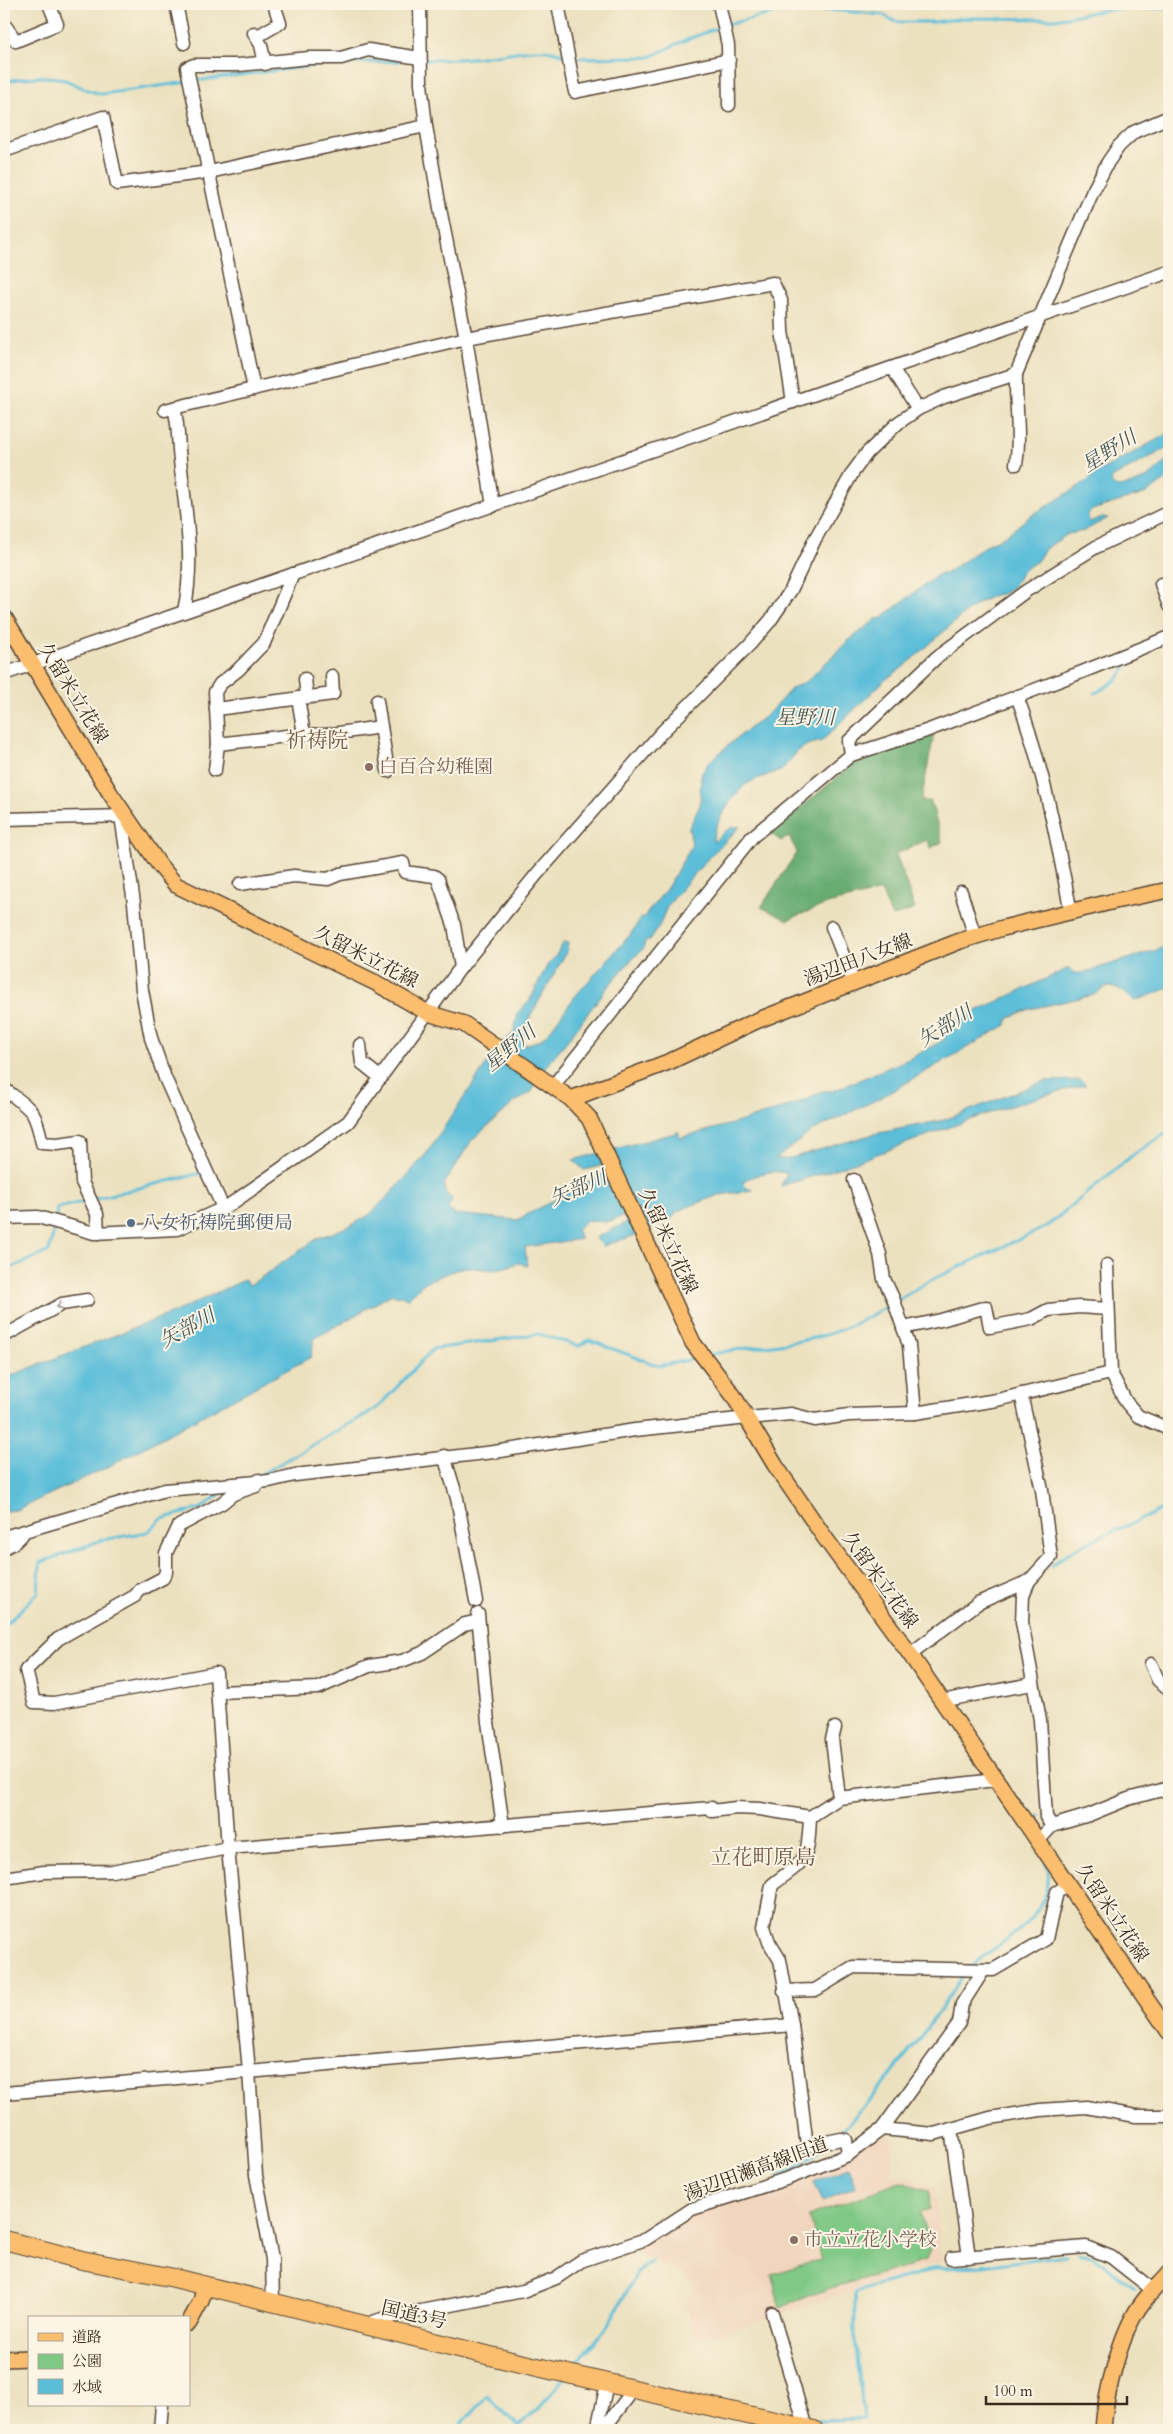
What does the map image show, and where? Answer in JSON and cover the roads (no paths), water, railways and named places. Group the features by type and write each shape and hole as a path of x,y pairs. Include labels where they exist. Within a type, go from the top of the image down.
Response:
{"highway":[{"name":"国道3号","path":"4,2240 82,2260 273,2302 607,2383 810,2429"}],"main road":[{"name":"久留米立花線","path":"4,617 124,816 176,885 376,983 428,1013 464,1024 571,1099 589,1118 693,1342 748,1418 775,1465 825,1538 910,1654 1169,2032"},
{"name":"湯辺田八女線","path":"571,1099 671,1061 756,1021 975,936 1115,901 1169,890"},
{"path":"1103,2430 1112,2383 1124,2339 1142,2302 1169,2273"},
{"path":"190,2322 201,2301 204,2286"},
{"path":"4,2358 28,2358"}],"street":[{"path":"4,24 16,41 57,24 49,4"},
{"path":"176,4 184,43"},
{"path":"265,64 261,45 255,35 280,23 274,4"},
{"path":"420,4 421,84 426,126 441,214 466,338 493,506"},
{"path":"558,4 575,92 729,60"},
{"path":"719,4 726,31 729,60 729,105"},
{"path":"254,389 187,68 194,65 265,64 309,58 341,58 368,50 420,58"},
{"path":"1016,464 1018,452 1015,397 1016,374 1042,316 1092,193 1108,162 1119,146 1134,132 1169,117"},
{"path":"4,151 103,118 117,184 209,172 426,126"},
{"path":"4,674 1169,272"},
{"path":"184,612 189,586 190,532 179,450 178,424 170,409 466,338 773,283 781,300 782,332 793,402"},
{"path":"892,368 918,409"},
{"path":"4,1218 38,1217 98,1233 176,1229 223,1208 268,1179 348,1122 461,967 605,795 662,732 750,644 770,621 791,590 814,539 853,472 879,441 898,423 918,409 944,397 1016,374"},
{"path":"850,755 849,741 937,657 1026,591 1096,547 1169,512"},
{"path":"215,770 218,744 215,692 220,684 238,670 264,643 293,574"},
{"path":"1161,584 1169,606"},
{"path":"550,1085 752,837 850,755 926,731 1084,672 1169,637"},
{"path":"216,709 333,694 332,676"},
{"path":"304,734 303,698 305,679"},
{"path":"1017,696 1032,736 1051,809 1071,913"},
{"path":"377,701 388,771"},
{"path":"218,744 304,734 325,735 381,727"},
{"path":"4,819 124,816 142,990 151,1038 165,1078 223,1208"},
{"path":"240,884 294,876 328,879 340,874 403,863 406,872 434,876 438,879 454,925 461,967"},
{"path":"961,892 975,936"},
{"path":"832,927 854,983"},
{"path":"360,1046 362,1063 381,1078"},
{"path":"4,1091 7,1091 32,1109 36,1117 42,1143 58,1144 80,1141 82,1182 97,1214 98,1233"},
{"path":"854,1180 880,1254 884,1279 895,1303 909,1346 915,1413"},
{"path":"1107,1265 1111,1373 1126,1402 1138,1416 1169,1429"},
{"path":"4,1336 62,1304 87,1300"},
{"path":"903,1328 941,1320 986,1307 990,1327 1031,1319 1048,1310 1079,1307 1108,1309"},
{"path":"4,1537 165,1490 260,1480 269,1481 295,1475 444,1456 494,1452 635,1430 748,1418 790,1414 815,1420 849,1415 915,1413 960,1407 1111,1373"},
{"path":"1021,1394 1042,1490 1051,1557 1029,1581 1023,1595 1021,1614 1033,1674 1032,1684 1040,1720 1046,1817 1052,1826"},
{"path":"444,1456 457,1498 477,1612 488,1722 503,1826"},
{"path":"260,1480 256,1486 233,1494 222,1503 179,1526 166,1553 166,1572 163,1578 58,1639 26,1670 34,1702 106,1694 216,1673 228,1848 249,2070 256,2175 272,2259 273,2302"},
{"path":"4,1548 15,1542 23,1533"},
{"path":"910,1654 978,1603 1029,1581"},
{"path":"217,1686 318,1688 368,1666 402,1661 422,1653 465,1624 477,1612"},
{"path":"1151,1664 1158,1680 1169,1689"},
{"path":"941,1701 1032,1684"},
{"path":"835,1728 832,1739 839,1798"},
{"path":"4,1878 44,1872 112,1871 228,1848 711,1808 712,1811 760,1809 810,1817 839,1798 995,1780"},
{"path":"1038,1841 1052,1826 1089,1815 1128,1799 1169,1788"},
{"path":"810,1817 809,1845 805,1860 772,1886 764,1927 769,1942 780,1960 784,1991 792,2025 808,2146 841,2139 846,2140 848,2155"},
{"path":"784,1991 815,1990 854,1967 993,1970 1046,1939 1057,1892 1069,1885"},
{"name":"湯辺田瀬高線旧道","path":"364,2325 385,2318 523,2291 556,2278 581,2261 646,2239 692,2209 789,2178 848,2155 882,2129 959,2023 962,2004 983,1971"},
{"path":"4,2093 249,2070 792,2025"},
{"path":"882,2129 925,2135 990,2118 1040,2110 1086,2107 1136,2116 1169,2116"},
{"path":"952,2129 969,2257"},
{"path":"951,2258 1086,2247 1111,2257 1153,2290"},
{"path":"772,2314 810,2429"},
{"path":"597,2430 607,2383"},
{"path":"603,2430 634,2389"},
{"path":"160,2430 162,2406"}],"water":[{"path":"1169,433 1169,447 1113,477 1111,481 1114,486 1118,487 1133,484 1153,473 1169,457 1168,478 1147,493 1092,510 1088,514 1089,522 1102,517 1108,518 1084,531 1068,534 1046,548 1037,561 1022,571 1013,587 1002,594 995,595 978,603 959,618 905,666 885,680 822,741 807,745 798,751 781,771 752,781 740,790 720,819 713,842 728,829 740,827 711,855 667,907 659,926 650,940 645,942 643,949 613,981 547,1065 532,1092 515,1102 472,1140 444,1184 445,1192 452,1199 448,1209 455,1214 517,1220 605,1173 604,1165 584,1170 573,1160 679,1132 679,1138 711,1130 774,1111 805,1100 815,1094 833,1091 911,1058 945,1039 942,1030 953,1022 1069,968 1074,973 1082,973 1160,949 1169,942 1169,988 1135,1001 1118,988 1105,987 1094,995 1030,1009 1010,1017 1006,1025 882,1097 812,1131 776,1159 787,1159 874,1134 944,1120 1045,1081 1080,1080 1086,1085 1009,1106 858,1161 781,1186 787,1174 771,1172 759,1175 743,1181 745,1187 753,1190 719,1195 677,1211 672,1219 633,1236 603,1246 595,1238 627,1222 624,1216 606,1222 587,1221 576,1230 581,1239 525,1247 527,1266 519,1263 495,1270 464,1267 425,1282 408,1298 392,1294 314,1339 311,1357 106,1468 16,1510 4,1511 4,1378 175,1312 244,1280 250,1285 318,1238 352,1225 369,1215 426,1154 494,1053 514,1032 518,1012 529,1002 548,964 555,957 564,942 568,943 567,951 530,1017 522,1046 540,1040 549,1032 576,995 630,935 641,918 644,917 667,888 692,845 689,828 700,805 701,775 708,763 768,714 792,688 807,681 847,642 876,619 881,618 939,574 945,574 990,543 1004,537 1029,517 1089,480 1094,474"},
{"path":"848,2168 856,2187 823,2201 814,2182"}],"waterway":[{"path":"726,25 751,18 805,10 885,15 889,19 898,22 933,22 964,18 1055,19 1112,9 1169,8"},
{"path":"573,58 650,57 683,41 720,27"},
{"path":"423,60 469,58 539,50 547,50 565,55"},
{"path":"345,63 399,61"},
{"path":"194,81 327,64"},
{"path":"4,82 17,79 58,78 102,94 188,82"},
{"path":"1095,693 1116,680 1130,658"},
{"path":"898,1300 931,1280 1046,1227 1134,1154 1169,1131"},
{"path":"93,1199 202,1173"},
{"path":"56,1219 57,1208 87,1201"},
{"path":"4,1271 49,1251 55,1225"},
{"path":"709,1355 786,1343 832,1333 870,1316 891,1304"},
{"path":"260,1475 377,1408 433,1349 539,1334 579,1346 589,1340 659,1366 698,1358"},
{"path":"4,1626 38,1593 40,1563 102,1540 148,1532 161,1519 202,1508 226,1489"},
{"path":"1051,1566 1078,1547 1169,1505"},
{"path":"1027,1602 1032,1592"},
{"path":"1038,1820 1039,1816"},
{"path":"972,1966 1015,1933 1034,1915 1041,1904 1047,1887 1049,1874 1046,1864"},
{"path":"837,2136 904,2058 964,1974"},
{"path":"778,2176 792,2170 825,2147"},
{"path":"1080,2253 1094,2257 1135,2289"},
{"path":"816,2420 864,2419 855,2339 855,2292 920,2274 938,2267 982,2266 1066,2255"},
{"path":"571,2369 605,2330 637,2273 652,2261"},
{"path":"456,2430 487,2396 518,2426 535,2412 564,2378"}],"place":[{"name":"白百合幼稚園","path":"369,767"},
{"name":"八女祈祷院郵便局","path":"131,1223"},
{"name":"市立立花小学校","path":"794,2240"}],"district":[{"name":"祈祷院","path":"317,740"},
{"name":"立花町原島","path":"763,1857"}],"water label":[{"name":"星野川","path":"1109,451"},
{"name":"星野川","path":"805,717"},
{"name":"矢部川","path":"945,1026"},
{"name":"星野川","path":"510,1048"},
{"name":"矢部川","path":"578,1188"},
{"name":"矢部川","path":"187,1328"}]}
